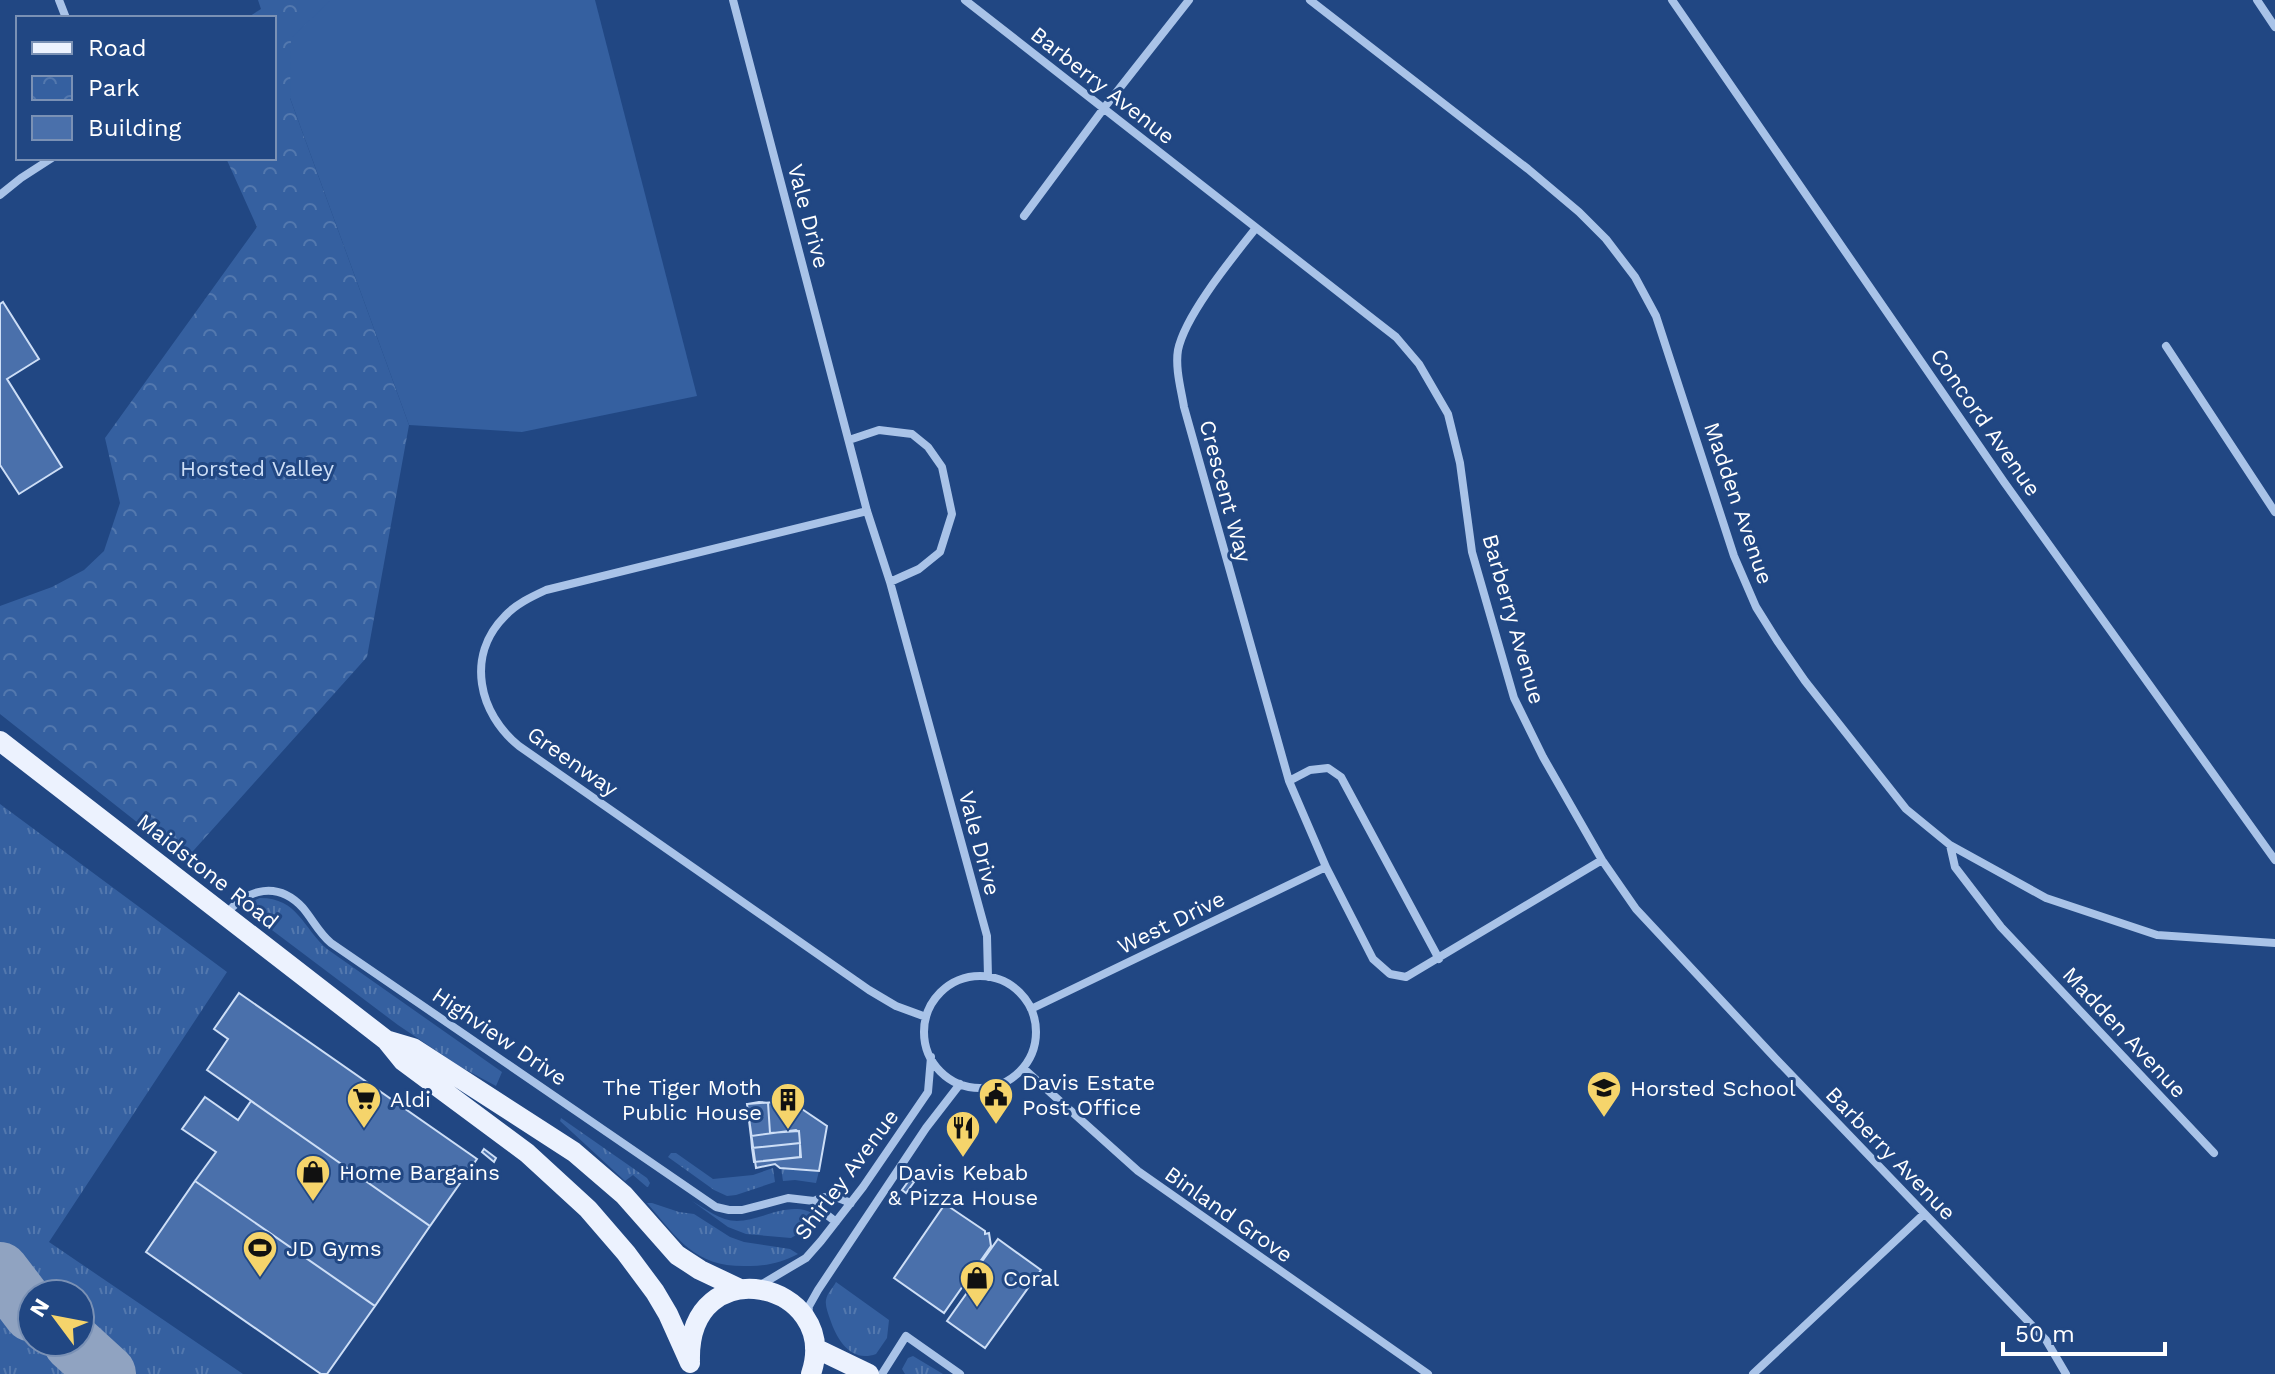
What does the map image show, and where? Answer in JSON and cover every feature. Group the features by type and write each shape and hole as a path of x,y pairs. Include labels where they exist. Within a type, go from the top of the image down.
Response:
{"main road":[{"name":"Maidstone Road","path":"0,741 386,1040 403,1061 527,1153 572,1193 597,1219 655,1292 692,1369"},
{"name":"Maidstone Road","path":"386,1040 413,1048 574,1152 624,1195 677,1255 700,1270 746,1288 771,1291 784,1297 808,1321"},
{"path":"692,1369 691,1334 698,1318 720,1295 746,1288"},
{"path":"808,1321 815,1348 811,1374"},
{"path":"815,1348 869,1374"}],"street":[{"name":"Vale Drive","path":"733,0 867,511 890,582 987,936 988,977"},
{"name":"Barberry Avenue","path":"965,0 1396,337 1419,364 1448,414 1460,463 1472,552 1514,698 1543,757 1602,860 1636,909 2046,1340 2065,1374"},
{"path":"1024,216 1189,0"},
{"name":"Madden Avenue","path":"1310,0 1528,169 1606,239 1635,277 1656,316 1734,556 1756,607 1805,681 1906,809 1950,845 1955,867 2001,927 2214,1153"},
{"name":"Concord Avenue","path":"1672,0 2004,482 2275,860"},
{"path":"2257,0 2275,27"},
{"path":"0,195 49,160"},
{"name":"Crescent Way","path":"1256,228 1187,323 1178,351 1179,376 1184,407 1289,781 1326,867 1373,959 1390,974 1406,977 1602,860"},
{"path":"2166,346 2275,512"},
{"path":"849,440 879,430 912,434 928,447 942,467 952,514 940,552 919,569 890,582"},
{"name":"Greenway","path":"867,511 546,590 516,606 497,625 484,654 482,686 491,714 519,746 869,990 896,1006 926,1017"},
{"path":"1289,781 1310,770 1328,768 1341,777 1439,959"},
{"path":"1950,845 2046,898 2143,931 2157,935 2275,943"},
{"name":"West Drive","path":"1031,1009 1326,867"},
{"name":"Highview Drive","path":"226,914 242,897 258,891 273,891 291,899 331,943 716,1207 738,1211 788,1198 814,1201 822,1197 841,1198 851,1203"},
{"path":"926,1017 939,994 949,985 975,976 988,977 1009,984 1026,999 1036,1034 1030,1058 1023,1068 1010,1079 994,1086 960,1084 941,1072 931,1056"},
{"name":"Shirley Avenue","path":"746,1288 801,1261 814,1250 851,1203 928,1092 931,1056 925,1042 926,1017"},
{"name":"Binland Grove","path":"1023,1068 1149,1180 1428,1374"},
{"name":"Shirley Avenue","path":"808,1321 809,1306 818,1290 926,1128 960,1084"},
{"path":"814,1201 836,1222"},
{"path":"1753,1374 1924,1214"},
{"path":"882,1374 906,1336 960,1374"}],"green space":[{"name":"Horsted Valley","path":"258,0 332,0 290,98 409,425 367,657 185,860 0,714 0,606 52,587 84,570 104,551 120,503 105,438 257,227 227,160 276,160 276,16 250,16 261,9"},
{"path":"331,0 595,0 697,396 522,432 409,425 290,98 291,38"},
{"path":"0,804 227,972 49,1242 243,1374 0,1374"},
{"path":"260,898 273,899 292,909 327,949 502,1072 496,1086 459,1066 398,1025 256,918 251,906"},
{"path":"561,1118 647,1178 650,1183 648,1187 633,1175 625,1181 560,1121"},
{"path":"676,1153 713,1179 753,1175 773,1168 775,1182 727,1196 668,1157"},
{"path":"781,1168 819,1171 816,1183 783,1181"},
{"path":"692,1201 713,1214 737,1221 797,1209 817,1216 803,1231 791,1238 746,1234 728,1227"},
{"path":"647,1203 694,1214 730,1237 744,1242 790,1249 798,1254 763,1265 715,1262 690,1250"},
{"path":"836,1282 889,1320 887,1338 876,1354 867,1356 852,1352 837,1335 826,1302"},
{"path":"913,1356 943,1374 905,1374 902,1369 908,1358"}],"building":[{"path":"3,302 39,359 7,379 62,467 19,494 0,465 0,304"},
{"name":"Aldi","path":"239,993 477,1159 430,1226 207,1070 228,1039 214,1029"},
{"name":"Home Bargains","path":"205,1097 238,1120 251,1101 430,1226 375,1306 195,1181 216,1152 182,1129"},
{"name":"The Tiger Moth Public House","path":"790,1101 827,1126 819,1171 780,1168 775,1164 756,1168 747,1104"},
{"path":"768,1103 770,1133 799,1131 801,1157 754,1162 747,1104"},
{"path":"796,1130 800,1143 752,1148 751,1136"},
{"path":"800,1143 800,1157 754,1162 752,1148"},
{"path":"484,1149 496,1158 494,1162 482,1152"},
{"path":"910,1179 914,1182 906,1193 902,1190"},
{"name":"JD Gyms","path":"195,1181 375,1306 327,1374 321,1374 146,1252"},
{"path":"945,1204 985,1234 989,1233 991,1246 944,1313 894,1278"},
{"path":"998,1239 1041,1270 985,1348 947,1321 971,1287 966,1284"}],"taxiway":[{"path":"0,1271 16,1292"},
{"path":"90,1358 107,1374"}],"place":[{"name":"Horsted School","path":"1604,1119"},
{"name":"Davis Estate Post Office","path":"996,1126"},
{"name":"Aldi","path":"364,1130"},
{"name":"The Tiger Moth Public House","path":"788,1131"},
{"name":"Davis Kebab & Pizza House","path":"963,1159"},
{"name":"Home Bargains","path":"313,1203"},
{"name":"JD Gyms","path":"260,1279"},
{"name":"Coral","path":"977,1309"}]}
